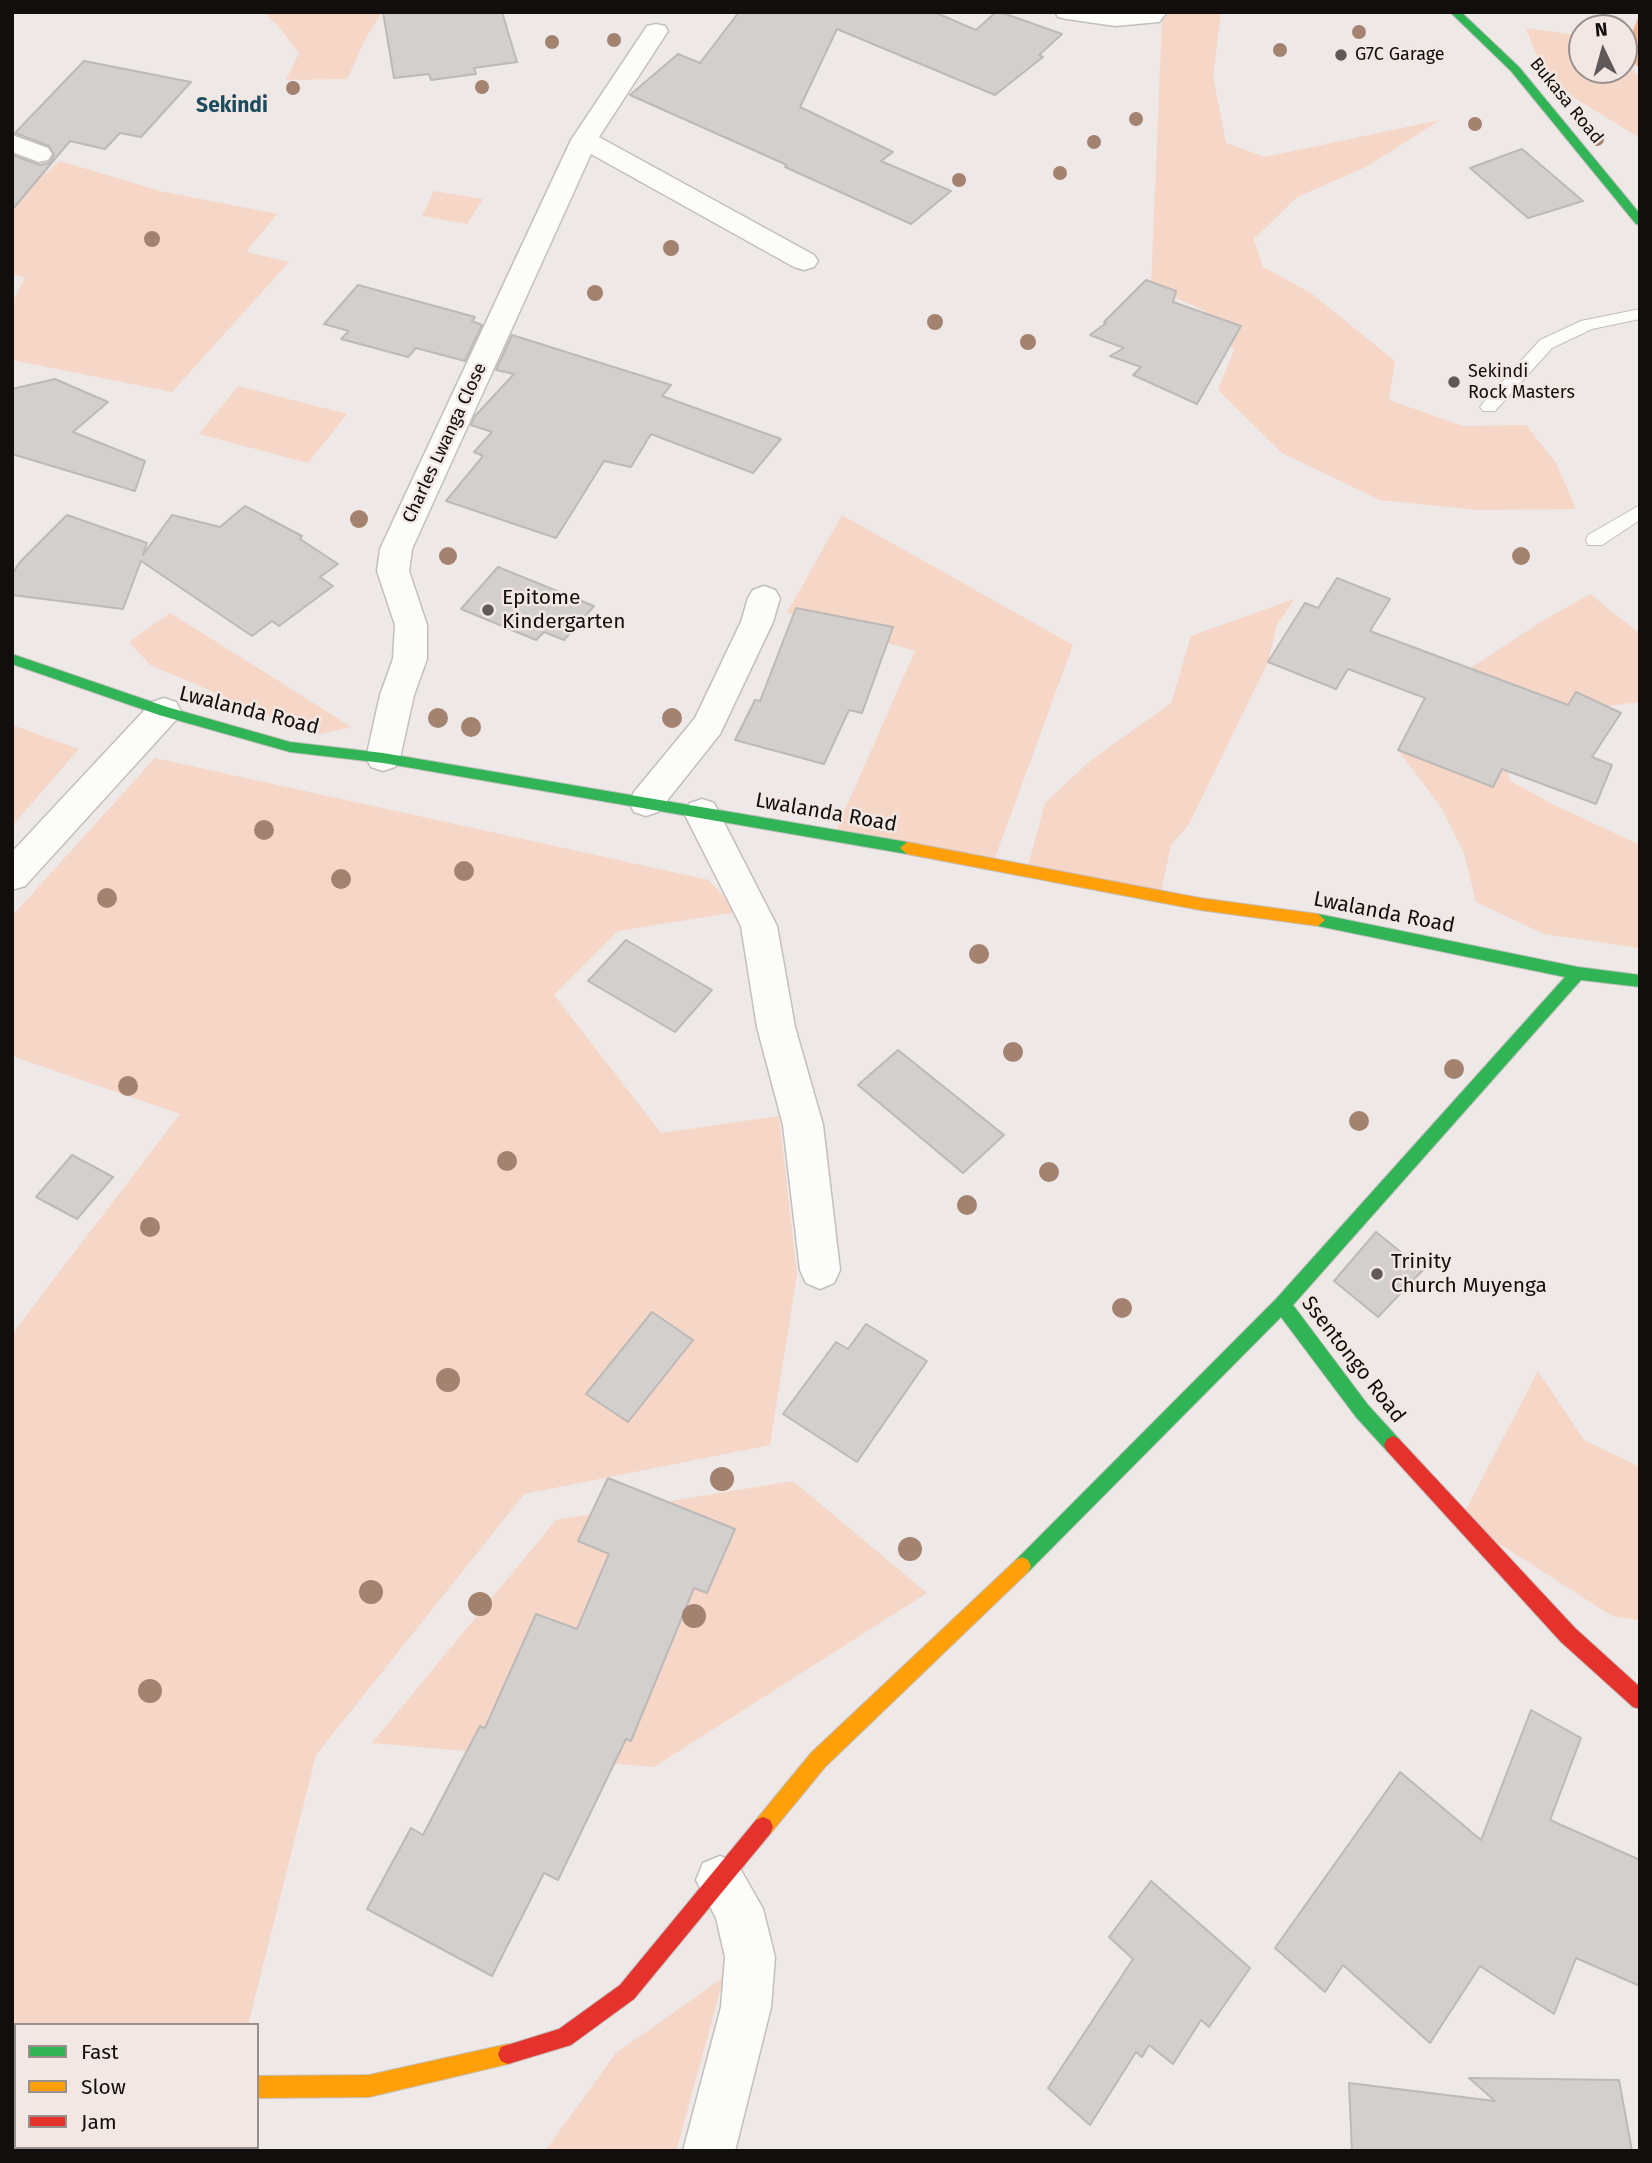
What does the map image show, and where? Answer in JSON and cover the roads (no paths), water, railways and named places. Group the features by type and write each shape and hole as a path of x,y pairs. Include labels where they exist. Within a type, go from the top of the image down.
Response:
{"street":[{"path":"1067,12 1115,19 1150,17 1155,12"},
{"name":"Bukasa Road","path":"1455,12 1515,69 1640,222"},
{"name":"Charles Lwanga Close","path":"383,758 397,695 410,659 411,625 393,571 396,549 584,140 656,31"},
{"path":"584,140 804,261"},
{"path":"12,143 39,154"},
{"path":"646,802 708,725 757,622 764,598"},
{"name":"Lwalanda Road","path":"12,659 164,711 289,747 383,758 646,802 1000,864 1200,904 1322,921 1578,973 1640,981"},
{"path":"12,876 164,711"},
{"path":"702,813 759,926 776,1027 803,1125 820,1270"},
{"name":"Ssentongo Road","path":"1578,973 1282,1305 1362,1411 1568,1634 1640,1700"},
{"path":"259,2087 369,2086 501,2056 564,2038 627,1992 818,1760 1016,1572 1282,1305"},
{"path":"709,2151 746,2007 750,1957 738,1909 720,1880"}],"lane":[{"path":"1489,407 1546,344 1587,325 1640,314"},
{"path":"1595,540 1640,511"}],"place":[{"name":"G7C Garage","path":"1341,55"},
{"name":"Sekindi Rock Masters","path":"1454,382"},
{"name":"Epitome Kindergarten","path":"488,610"},
{"name":"Trinity Church Muyenga","path":"1377,1274"}],"district":[{"name":"Sekindi","path":"232,106"}]}
